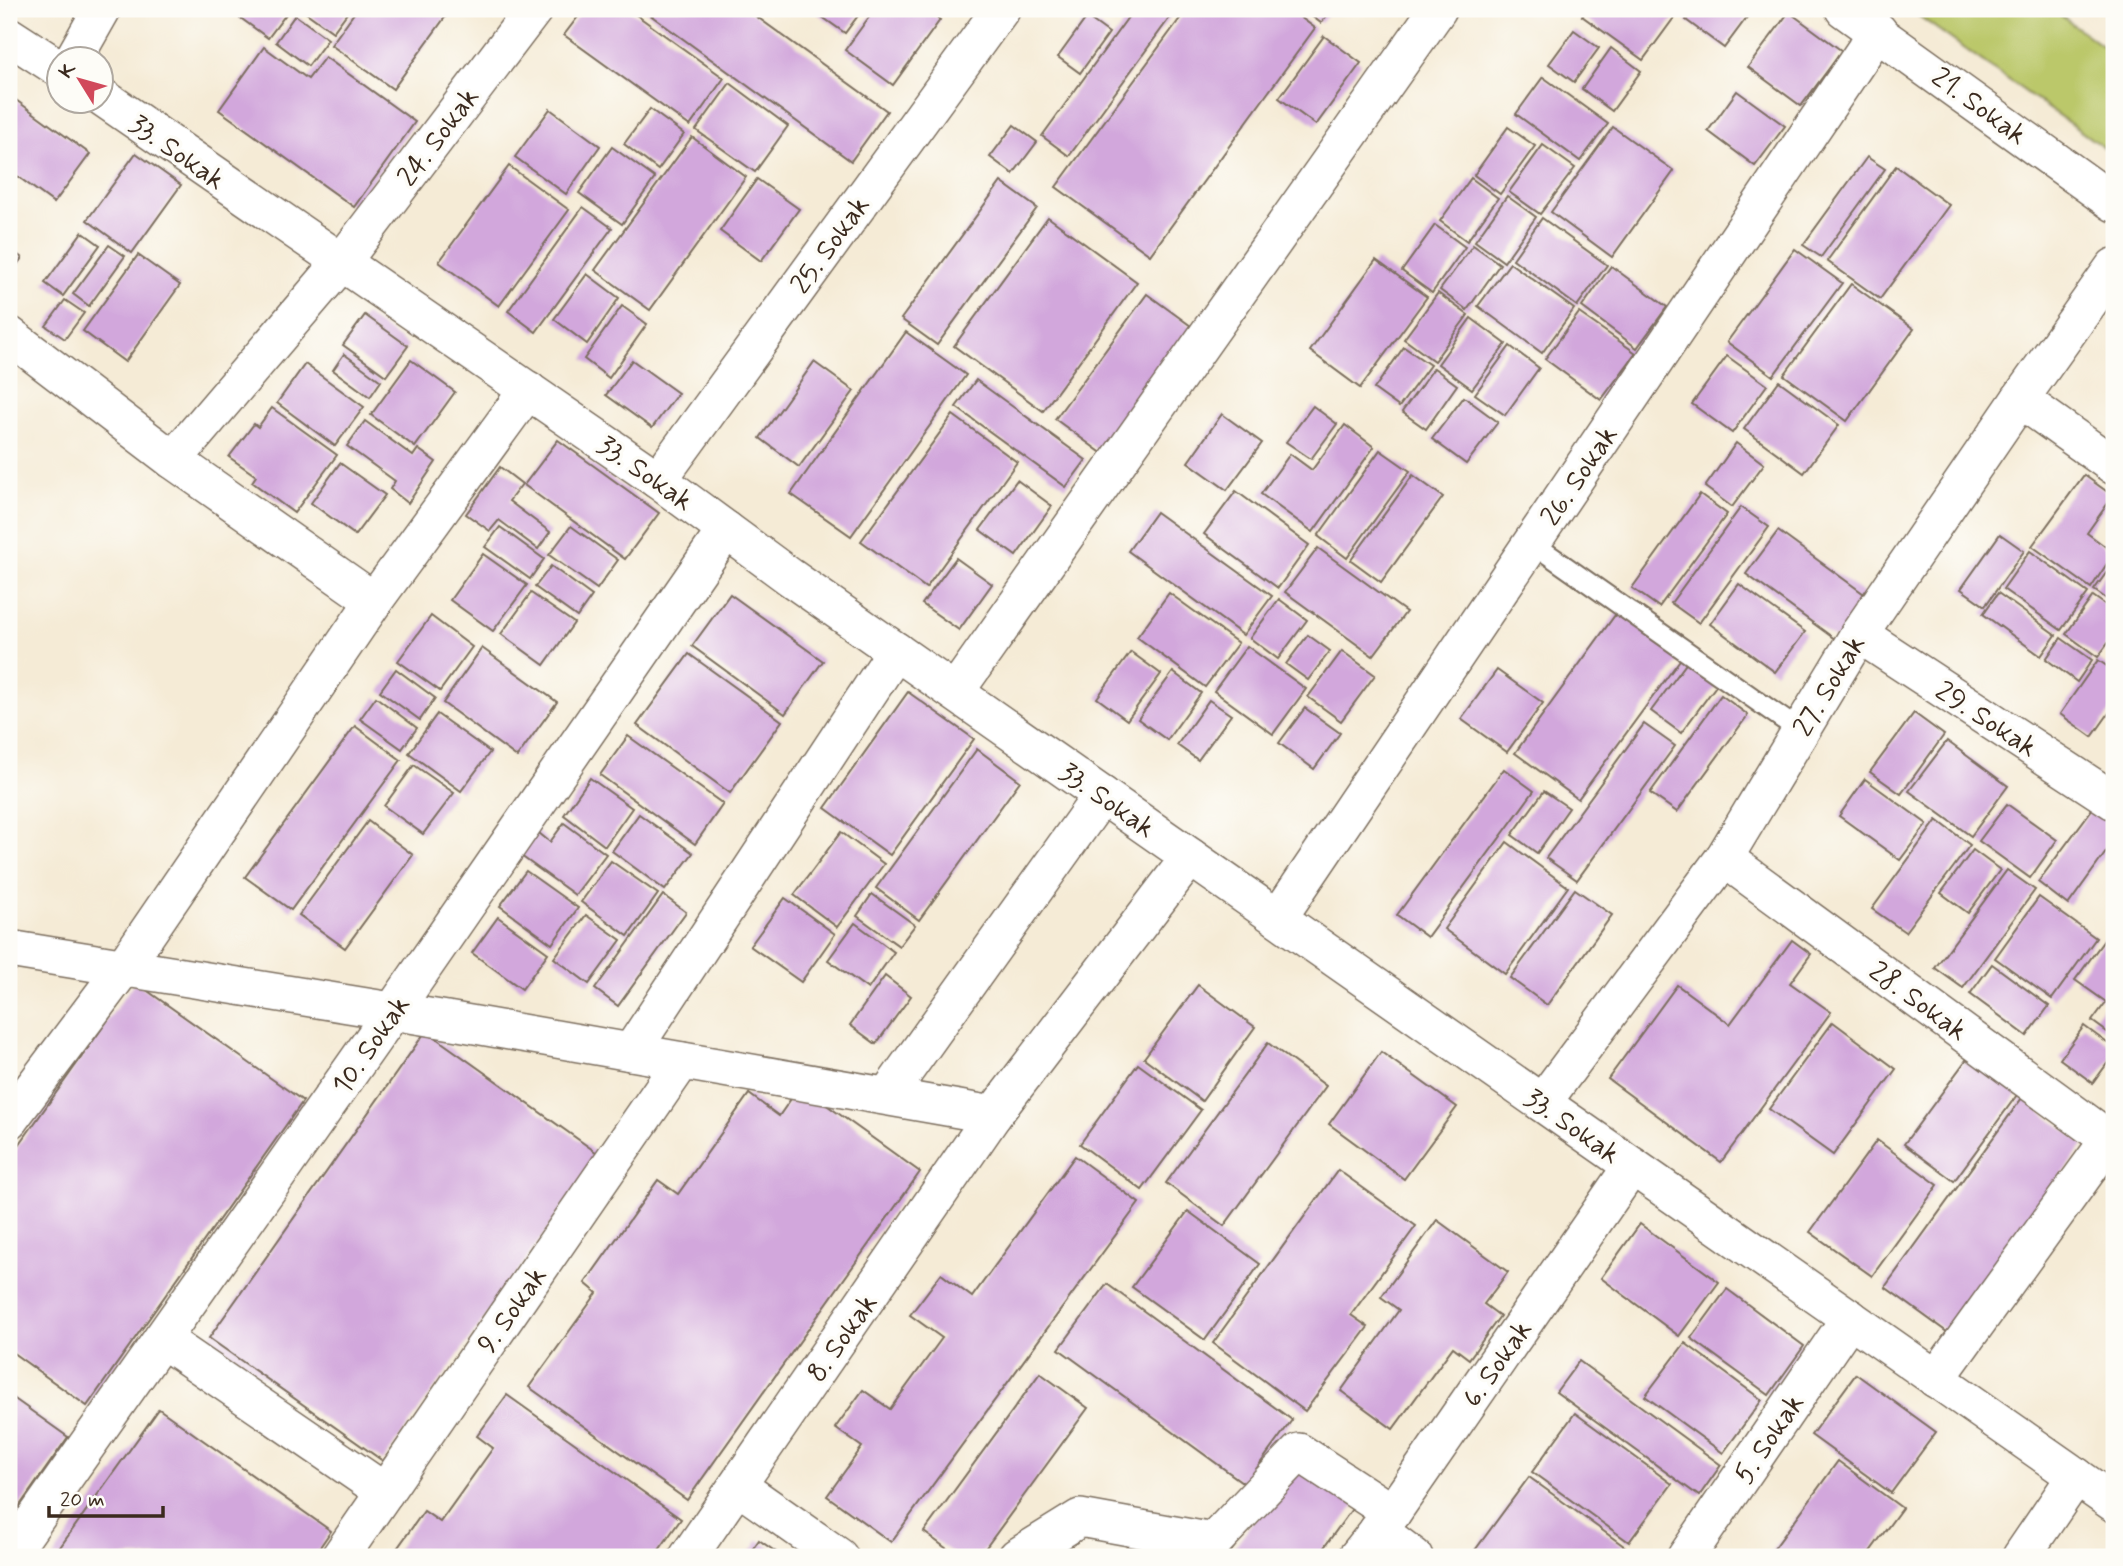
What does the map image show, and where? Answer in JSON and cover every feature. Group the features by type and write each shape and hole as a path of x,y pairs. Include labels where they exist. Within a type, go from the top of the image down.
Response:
{"street":[{"path":"81,46 102,9"},
{"name":"24. Sokak","path":"173,460 341,263 534,9"},
{"name":"25. Sokak","path":"658,480 1001,9"},
{"path":"955,692 1438,9"},
{"name":"21. Sokak","path":"1844,9 2114,203"},
{"name":"26. Sokak","path":"1278,918 1878,31"},
{"path":"9,36 46,60"},
{"name":"33. Sokak","path":"116,107 658,480 790,577 2114,1503"},
{"name":"27. Sokak","path":"1542,1103 1724,858 1859,634 2114,267"},
{"path":"9,335 173,460 374,601"},
{"path":"9,1120 124,967 374,601 528,390"},
{"path":"2020,399 2114,466"},
{"name":"10. Sokak","path":"9,1556 393,1012 726,530"},
{"name":"29. Sokak","path":"1859,634 2114,801"},
{"path":"631,1052 896,650"},
{"path":"887,1096 1101,794"},
{"name":"8. Sokak","path":"688,1557 993,1115 1190,857"},
{"name":"28. Sokak","path":"1724,858 2113,1139"},
{"path":"9,949 993,1115"},
{"name":"9. Sokak","path":"340,1557 682,1061"},
{"path":"1936,1379 2113,1139"},
{"name":"6. Sokak","path":"1376,1534 1632,1166"},
{"name":"5. Sokak","path":"1686,1557 1850,1318"},
{"path":"162,1339 385,1492"},
{"path":"1017,1557 1080,1518 1213,1542 1299,1451 1376,1534 1414,1557"},
{"path":"2021,1557 2076,1476"},
{"path":"738,1486 839,1557"}],"lane":[{"path":"1532,543 1800,731"}],"green space":[{"path":"1909,9 2052,9 2114,55 2114,155"}],"building":[{"path":"228,9 287,9 289,10 268,38"},
{"path":"301,9 350,9 333,32"},
{"path":"357,9 451,9 393,89 331,45"},
{"path":"584,9 628,9 724,78 690,126 564,35"},
{"path":"642,9 746,9 887,111 851,161"},
{"path":"811,9 863,9 845,33"},
{"path":"875,9 925,9 940,20 893,85 845,50"},
{"path":"1134,9 1176,9 1069,156 1042,136"},
{"path":"1187,9 1289,9 1315,28 1150,255 1056,187"},
{"path":"1302,9 1332,9 1321,23"},
{"path":"1588,9 1668,9 1676,15 1643,60 1582,16"},
{"path":"1694,9 1753,9 1724,48 1686,20"},
{"path":"1789,12 1842,51 1801,106 1748,67"},
{"path":"295,15 328,39 308,66 276,42"},
{"path":"1087,17 1109,33 1080,73 1058,57"},
{"path":"1574,30 1599,48 1574,82 1549,64"},
{"path":"1324,36 1361,63 1316,125 1279,98"},
{"path":"264,47 308,79 325,57 415,122 354,207 219,110"},
{"path":"1611,48 1641,71 1612,111 1582,89"},
{"path":"1543,77 1608,124 1580,161 1516,114"},
{"path":"730,83 788,126 755,172 696,130"},
{"path":"1737,91 1785,126 1755,166 1708,131"},
{"path":"9,95 90,154 54,203 9,170"},
{"path":"550,109 600,146 566,194 515,157"},
{"path":"650,109 684,134 658,170 624,144"},
{"path":"1014,125 1037,142 1013,174 990,157"},
{"path":"1508,127 1535,146 1500,194 1474,175"},
{"path":"1613,127 1674,171 1612,257 1551,212"},
{"path":"692,137 746,177 650,310 595,270"},
{"path":"1543,145 1575,168 1540,214 1509,192"},
{"path":"612,147 655,178 622,224 579,193"},
{"path":"136,153 181,185 132,253 87,220"},
{"path":"1867,157 1885,169 1821,257 1803,245"},
{"path":"509,166 569,210 499,306 439,262"},
{"path":"1896,166 1949,205 1880,299 1827,261"},
{"path":"1471,178 1498,198 1467,241 1440,221"},
{"path":"757,179 799,209 761,261 720,231"},
{"path":"1001,182 1037,208 937,345 901,319"},
{"path":"1507,196 1536,217 1504,262 1475,241"},
{"path":"583,207 612,228 536,332 508,311"},
{"path":"1048,217 1137,282 1043,411 954,346"},
{"path":"1542,218 1607,265 1577,306 1513,259"},
{"path":"1435,225 1465,247 1432,293 1402,271"},
{"path":"82,232 100,245 63,296 45,283"},
{"path":"109,245 125,256 89,306 73,294"},
{"path":"1473,245 1500,264 1467,310 1440,290"},
{"path":"9,248 22,258 9,276"},
{"path":"1795,249 1842,283 1773,376 1727,342"},
{"path":"138,255 180,285 125,362 83,331"},
{"path":"1376,260 1427,297 1360,388 1310,351"},
{"path":"1510,263 1574,309 1542,353 1478,306"},
{"path":"1611,266 1667,307 1637,348 1582,307"},
{"path":"587,274 619,298 587,344 554,319"},
{"path":"1851,284 1914,329 1847,421 1784,375"},
{"path":"1438,293 1468,315 1434,361 1404,339"},
{"path":"1147,294 1195,329 1103,454 1055,419"},
{"path":"65,300 84,313 65,339 46,326"},
{"path":"622,306 647,324 609,378 584,359"},
{"path":"1579,313 1636,353 1601,400 1545,359"},
{"path":"365,315 408,346 386,376 343,345"},
{"path":"1471,318 1506,344 1472,389 1438,364"},
{"path":"906,332 966,375 851,536 791,494"},
{"path":"1510,346 1539,368 1505,415 1475,394"},
{"path":"1404,347 1430,365 1399,407 1374,389"},
{"path":"344,354 381,381 370,397 333,370"},
{"path":"1727,356 1767,385 1732,433 1692,404"},
{"path":"411,360 455,392 415,447 371,415"},
{"path":"632,360 678,393 652,428 606,395"},
{"path":"814,362 854,391 799,467 760,438"},
{"path":"305,364 364,407 335,446 277,403"},
{"path":"1434,368 1457,385 1426,429 1402,412"},
{"path":"976,380 1086,460 1066,487 956,407"},
{"path":"1779,381 1839,425 1804,473 1744,429"},
{"path":"1464,397 1498,422 1466,464 1432,439"},
{"path":"1313,406 1337,424 1311,459 1286,442"},
{"path":"272,408 337,455 294,513 252,482 256,476 229,457 254,424 258,427"},
{"path":"1222,414 1262,443 1227,490 1188,462"},
{"path":"953,415 1017,462 926,588 861,541"},
{"path":"365,421 413,456 418,449 436,462 408,503 390,489 395,481 347,446"},
{"path":"1345,425 1374,447 1313,532 1261,494 1290,454 1312,470"},
{"path":"558,440 659,513 625,559 524,485"},
{"path":"1736,443 1764,464 1732,507 1705,487"},
{"path":"1380,450 1410,471 1347,558 1318,536"},
{"path":"340,463 385,495 355,535 311,503"},
{"path":"500,467 522,484 509,501 550,532 538,549 499,520 490,531 466,514"},
{"path":"1413,475 1443,497 1381,582 1351,560"},
{"path":"2084,475 2113,496 2087,533 2114,553 2091,588 2032,546"},
{"path":"1017,480 1052,506 1016,556 980,530"},
{"path":"1236,491 1309,545 1278,588 1204,534"},
{"path":"1700,494 1727,514 1659,607 1632,588"},
{"path":"1741,507 1769,527 1699,623 1671,603"},
{"path":"1156,512 1272,596 1243,635 1128,551"},
{"path":"571,526 618,560 597,589 549,555"},
{"path":"500,527 544,559 530,579 485,547"},
{"path":"1778,531 1875,602 1843,645 1746,574"},
{"path":"2000,534 2024,551 1985,606 1961,589"},
{"path":"1318,548 1406,612 1373,656 1285,592"},
{"path":"2030,551 2088,593 2061,630 2003,589"},
{"path":"483,554 527,585 493,631 450,600"},
{"path":"956,558 992,584 959,630 922,604"},
{"path":"2114,562 2114,604 2094,590"},
{"path":"551,566 592,596 577,617 535,587"},
{"path":"1739,584 1805,632 1775,672 1710,624"},
{"path":"531,593 574,623 544,665 501,634"},
{"path":"1169,593 1238,643 1205,687 1137,637"},
{"path":"1998,593 2056,635 2041,656 1983,614"},
{"path":"730,594 823,661 785,714 692,646"},
{"path":"2093,596 2114,611 2114,635 2098,657 2066,634"},
{"path":"1279,599 1307,620 1278,659 1250,638"},
{"path":"1618,611 1682,657 1578,799 1515,753"},
{"path":"431,616 472,647 440,691 398,661"},
{"path":"1308,635 1330,651 1308,680 1286,664"},
{"path":"2061,638 2092,660 2077,682 2046,659"},
{"path":"1247,646 1306,689 1273,734 1214,691"},
{"path":"482,648 557,702 517,757 443,703"},
{"path":"1342,651 1375,675 1341,721 1308,697"},
{"path":"1131,652 1161,674 1127,720 1097,698"},
{"path":"689,654 782,721 730,793 637,725"},
{"path":"1691,657 1721,679 1681,733 1651,711"},
{"path":"2098,660 2114,671 2114,706 2092,737 2060,714"},
{"path":"396,669 435,698 420,720 380,691"},
{"path":"1497,670 1543,703 1507,752 1461,719"},
{"path":"1173,672 1201,693 1167,740 1138,719"},
{"path":"908,692 974,739 890,855 825,808"},
{"path":"1721,695 1748,715 1677,812 1650,793"},
{"path":"376,697 417,728 402,749 360,719"},
{"path":"1209,700 1231,715 1198,760 1177,745"},
{"path":"1305,708 1340,733 1314,769 1279,743"},
{"path":"1914,713 1944,735 1901,794 1870,772"},
{"path":"437,714 490,752 461,791 409,753"},
{"path":"1644,724 1675,746 1577,880 1546,858"},
{"path":"355,726 401,760 291,910 245,877"},
{"path":"628,736 723,804 695,844 600,775"},
{"path":"1947,741 2008,786 1971,836 1909,791"},
{"path":"977,749 1020,781 919,920 876,888"},
{"path":"414,765 454,793 423,834 384,806"},
{"path":"1504,769 1534,791 1427,937 1397,915"},
{"path":"590,778 632,808 605,846 564,815"},
{"path":"1865,779 1927,824 1900,860 1839,816"},
{"path":"1544,791 1569,808 1537,853 1512,835"},
{"path":"2099,800 2114,811 2114,841 2068,905 2038,882"},
{"path":"2007,804 2057,840 2030,878 1979,841"},
{"path":"639,814 693,853 665,890 612,851"},
{"path":"1937,820 1970,845 1905,932 1872,909"},
{"path":"368,821 413,855 345,948 299,915"},
{"path":"564,823 606,854 575,895 517,853 534,829 550,842"},
{"path":"841,832 884,864 837,927 794,895"},
{"path":"1507,842 1568,887 1505,974 1444,929"},
{"path":"1973,850 2000,870 1968,913 1941,893"},
{"path":"611,861 658,894 628,936 581,902"},
{"path":"2007,870 2035,890 1963,988 1935,968"},
{"path":"526,871 578,908 552,944 500,906"},
{"path":"1575,889 1612,915 1547,1005 1510,978"},
{"path":"872,894 915,925 899,946 857,916"},
{"path":"663,895 686,912 618,1006 595,989"},
{"path":"2039,897 2096,938 2052,999 1995,958"},
{"path":"785,898 835,934 801,982 750,946"},
{"path":"586,915 621,940 589,984 554,958"},
{"path":"498,917 548,953 522,989 472,953"},
{"path":"855,923 894,952 868,989 828,960"},
{"path":"2105,939 2114,946 2114,1037 2092,1021 2106,1002 2075,980"},
{"path":"1792,940 1811,954 1790,983 1831,1012 1721,1162 1608,1079 1677,985 1730,1024"},
{"path":"1992,964 2049,1006 2027,1036 1970,994"},
{"path":"885,976 911,996 876,1044 850,1025"},
{"path":"135,982 303,1101 87,1406 9,1350 9,1159"},
{"path":"1198,985 1255,1027 1202,1101 1144,1058"},
{"path":"1833,1022 1896,1069 1833,1155 1769,1109"},
{"path":"2084,1026 2114,1048 2114,1054 2093,1083 2060,1059"},
{"path":"426,1031 600,1155 383,1461 209,1338"},
{"path":"1268,1043 1326,1086 1224,1226 1166,1183"},
{"path":"1381,1052 1457,1107 1404,1179 1329,1124"},
{"path":"1972,1052 2022,1088 1954,1181 1904,1144"},
{"path":"1138,1064 1201,1110 1142,1190 1080,1144"},
{"path":"800,1086 920,1172 687,1500 529,1387 597,1293 585,1283 658,1180 678,1194 749,1094 779,1116"},
{"path":"2022,1098 2084,1144 1947,1332 1885,1287"},
{"path":"1877,1140 1938,1185 1872,1276 1810,1232"},
{"path":"1075,1156 1139,1203 891,1542 827,1496 862,1447 835,1428 863,1390 890,1409 942,1338 910,1315 941,1274 972,1297"},
{"path":"1338,1170 1416,1226 1351,1315 1368,1327 1305,1411 1213,1343"},
{"path":"1188,1211 1260,1264 1205,1340 1132,1287"},
{"path":"1437,1220 1508,1272 1484,1304 1500,1316 1469,1359 1453,1347 1393,1429 1341,1391 1399,1310 1381,1297"},
{"path":"1640,1224 1719,1282 1679,1336 1601,1278"},
{"path":"1107,1284 1292,1420 1245,1484 1059,1349"},
{"path":"1727,1289 1804,1346 1769,1395 1691,1338"},
{"path":"1685,1343 1762,1400 1723,1453 1645,1396"},
{"path":"1579,1361 1721,1465 1699,1496 1556,1392"},
{"path":"1040,1373 1088,1408 979,1557 958,1557 924,1532"},
{"path":"1856,1374 1936,1432 1891,1493 1811,1435"},
{"path":"9,1395 68,1437 9,1521"},
{"path":"507,1395 681,1519 654,1557 391,1557 424,1511 440,1522 493,1448 477,1436"},
{"path":"159,1409 331,1531 313,1557 53,1557"},
{"path":"1575,1413 1672,1484 1629,1542 1532,1472"},
{"path":"1298,1460 1357,1502 1317,1557 1227,1557"},
{"path":"1838,1461 1902,1508 1866,1557 1768,1557"},
{"path":"1529,1477 1639,1557 1470,1557"},
{"path":"759,1540 783,1557 747,1557"}]}
